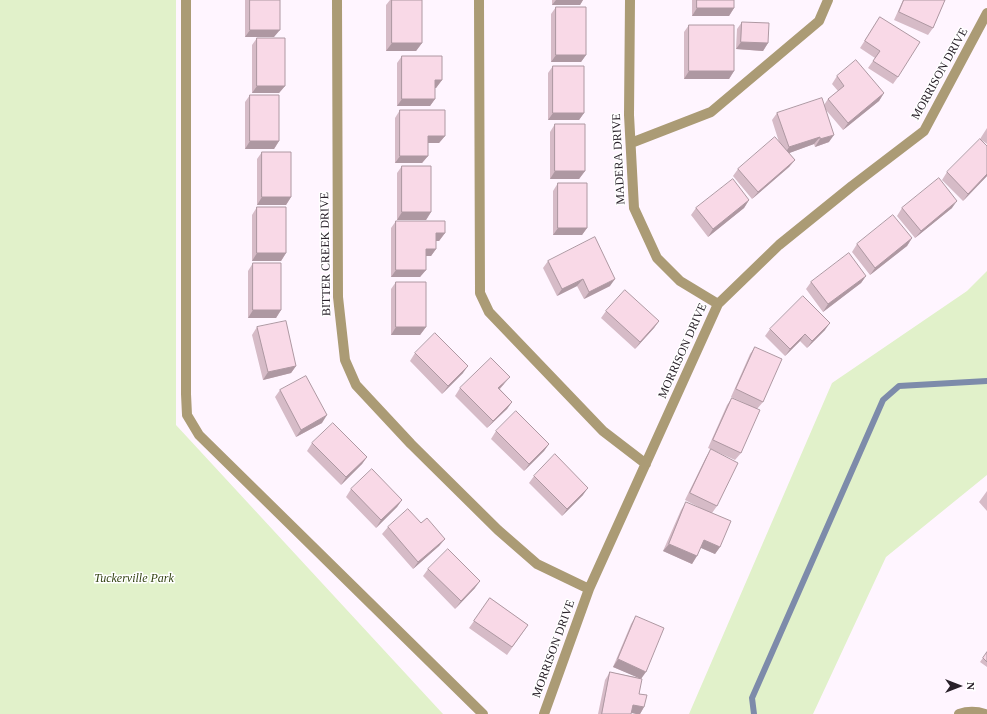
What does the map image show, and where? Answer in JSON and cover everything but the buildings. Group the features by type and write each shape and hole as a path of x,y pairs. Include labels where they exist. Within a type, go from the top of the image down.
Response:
{"street":[{"path":"186,0 187,415 199,434 483,714"},
{"name":"BITTER CREEK DRIVE","path":"337,0 338,297 345,360 356,385 411,444 498,530 537,564 589,589"},
{"path":"479,0 480,293 489,312 603,431 646,464"},
{"name":"MADERA DRIVE","path":"630,0 629,115 634,208 656,258 680,281 718,304"},
{"path":"631,142 710,112 819,21 828,0"},
{"name":"MORRISON DRIVE","path":"544,714 589,589 718,304 779,245 852,186 924,131 987,13"},
{"path":"959,714 968,711 985,714"}],"green space":[{"name":"Tuckerville Park","path":"0,0 176,0 176,425 443,714 0,714"},
{"path":"987,271 987,475 886,557 813,714 689,714 832,383 967,291"}],"waterway":[{"path":"754,714 752,698 883,400 899,386 987,381"}]}
